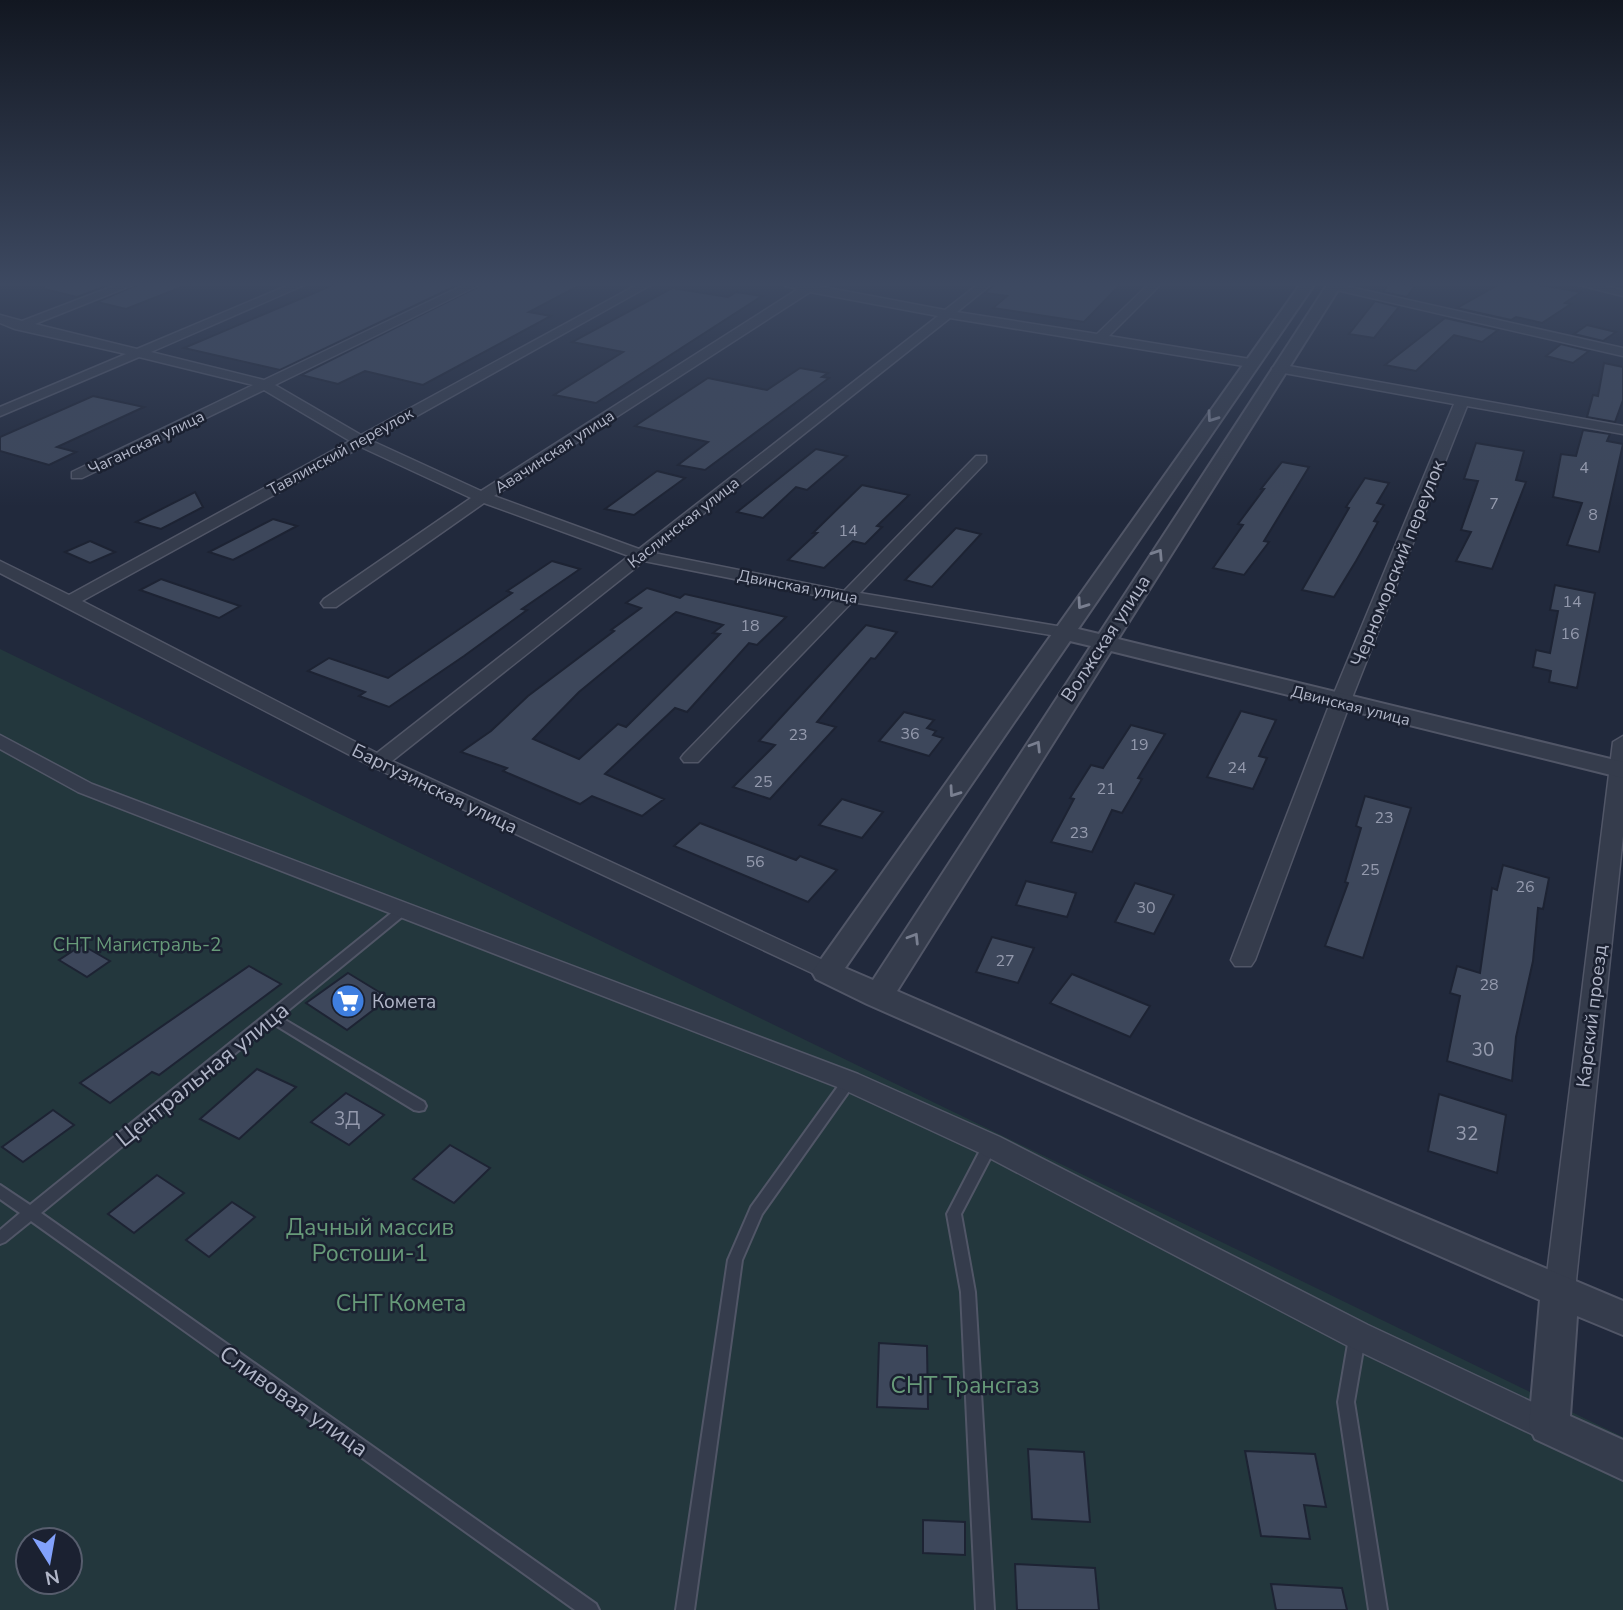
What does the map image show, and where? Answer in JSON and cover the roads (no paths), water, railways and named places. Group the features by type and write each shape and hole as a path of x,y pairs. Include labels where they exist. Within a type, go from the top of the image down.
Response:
{"street":[{"path":"0,412 129,357"},
{"name":"Двинская улица","path":"149,357 263,384 359,440 482,497 641,555 845,596 1063,632 1340,703 1621,769"},
{"name":"Чаганская улица","path":"78,475 320,357"},
{"name":"Тавлинский переулок","path":"68,602 512,357"},
{"name":"Авачинская улица","path":"330,603 482,497 699,357"},
{"name":"Каслинская улица","path":"378,762 892,357"},
{"path":"1215,357 1250,363"},
{"name":"Волжская улица","path":"827,972 1254,357"},
{"name":"Волжская улица","path":"878,996 1285,357"},
{"path":"1278,368 1623,430"},
{"name":"Черноморский переулок","path":"1243,960 1340,703 1462,401"},
{"path":"691,758 981,458"},
{"name":"Баргузинская улица","path":"0,566 378,762 878,996"},
{"path":"0,741 85,788 849,1081 990,1145 1357,1335 1623,1460"},
{"name":"Карский проезд","path":"1560,1290 1623,742"},
{"path":"878,996 1166,1123 1623,1318"},
{"path":"1549,1426 1560,1290"}],"lane":[{"name":"Центральная улица","path":"0,1238 404,909"},
{"path":"271,1017 419,1106"},
{"path":"685,1610 735,1260 756,1211 849,1081"},
{"path":"985,1610 968,1292 954,1214 990,1145"},
{"name":"Сливовая улица","path":"0,1191 590,1610"},
{"path":"1357,1335 1346,1402 1378,1610"}],"place":[{"name":"Комета","path":"348,1001"}],"park label":[{"name":"СНТ Магистраль-2","path":"137,944"},
{"name":"Дачный массив Ростоши-1","path":"370,1240"},
{"name":"СНТ Комета","path":"401,1303"},
{"name":"СНТ Трансгаз","path":"965,1385"}]}
